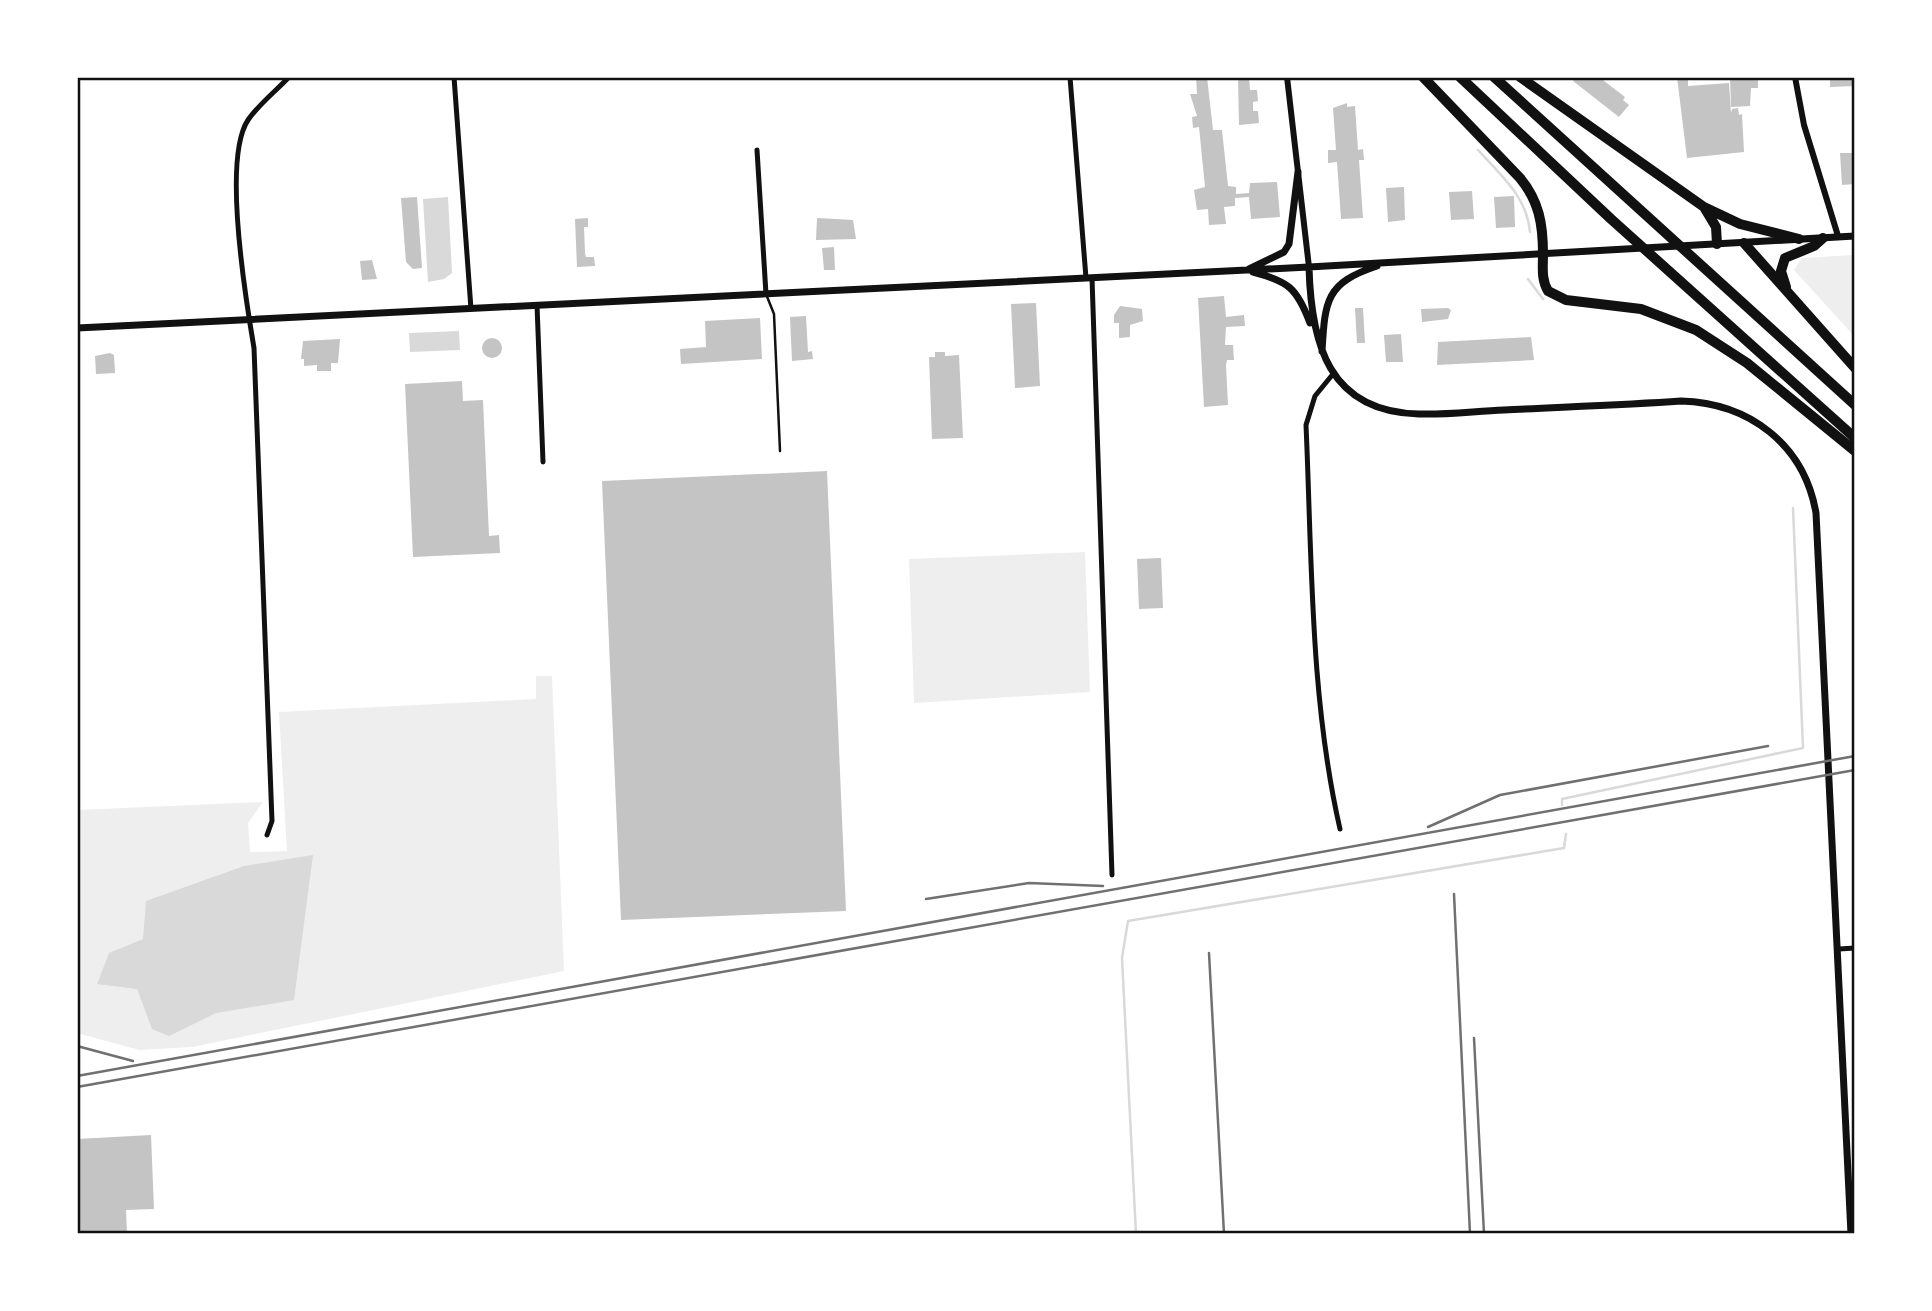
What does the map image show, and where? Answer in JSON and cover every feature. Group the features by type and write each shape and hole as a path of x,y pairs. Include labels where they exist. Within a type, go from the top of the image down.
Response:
{"highway":[{"path":"1423,77 1528,188 1539,211 1545,285 1555,296 1641,309 1696,330 1747,363 1855,451"},
{"path":"1460,77 1611,219 1681,278 1855,438"},
{"path":"1494,77 1855,405"},
{"path":"1520,77 1704,207 1740,225 1799,239"},
{"path":"1704,207 1716,227 1717,244"},
{"path":"1791,297 1781,271 1784,260 1787,255 1814,246 1823,238"},
{"path":"1744,243 1855,368"}],"main road":[{"path":"1245,270 1284,252 1289,244 1298,172"},
{"path":"77,328 1388,263 1855,236"},
{"path":"1322,355 1325,312 1335,288 1358,272 1388,263"},
{"path":"1309,267 1315,334"},
{"path":"1245,270 1284,281 1304,306 1322,355 1334,374 1365,400 1409,413 1681,401 1726,407 1763,425 1793,456 1807,480 1814,502 1831,784 1851,1234"}],"street":[{"path":"267,835 272,821 254,348 243,281 237,152 248,120 289,77"},
{"path":"454,77 471,309"},
{"path":"1070,77 1089,278 1112,875"},
{"path":"1287,77 1309,267"},
{"path":"1795,77 1804,125 1838,236"},
{"path":"757,150 766,294"},
{"path":"537,305 543,462"},
{"path":"1334,374 1315,396 1306,425 1317,651 1325,745 1340,829"},
{"path":"1839,949 1855,948"}],"lane":[{"path":"766,294 774,315 780,451"}],"shaded area":[{"path":"448,197 452,273 444,279 428,282 423,199"},
{"path":"1855,255 1855,337 1794,270 1802,258"},
{"path":"459,331 460,350 410,352 409,333"},
{"path":"1085,552 1090,692 914,703 909,559"},
{"path":"536,676 552,676 564,971 192,1047 139,1050 77,1033 77,810 263,802 248,823 250,852 287,851 279,712 536,699"},
{"path":"313,855 294,1000 216,1013 169,1036 152,1029 137,989 97,984 109,953 143,939 146,901 244,866"}],"building":[{"path":"1196,77 1207,77 1213,130 1222,130 1228,186 1236,187 1236,194 1249,193 1250,183 1277,182 1280,217 1251,219 1249,197 1235,198 1235,206 1224,207 1226,224 1209,225 1208,209 1197,210 1194,190 1205,187 1199,127 1193,128 1192,117 1197,116 1190,94 1197,94"},
{"path":"1238,77 1249,77 1250,90 1257,90 1258,101 1253,102 1253,111 1258,111 1259,123 1239,125"},
{"path":"1576,77 1599,77 1625,97 1623,100 1629,105 1619,117 1573,81"},
{"path":"1677,77 1688,77 1688,86 1729,83 1731,113 1732,109 1738,108 1739,115 1742,114 1744,152 1687,158"},
{"path":"1730,77 1758,77 1758,88 1751,88 1750,106 1731,107"},
{"path":"1830,77 1855,77 1855,86 1830,87"},
{"path":"1347,103 1347,107 1355,106 1358,150 1363,149 1364,160 1359,160 1363,218 1341,219 1337,162 1328,163 1328,150 1336,150 1333,108"},
{"path":"1840,153 1855,153 1855,184 1842,185"},
{"path":"1404,187 1405,220 1388,222 1386,188"},
{"path":"1472,191 1474,219 1451,220 1449,192"},
{"path":"1514,196 1515,227 1496,228 1494,197"},
{"path":"417,197 422,268 413,269 406,262 401,198"},
{"path":"588,218 588,227 584,227 585,253 586,257 594,257 595,266 577,267 575,219"},
{"path":"817,218 853,220 856,239 816,240"},
{"path":"834,247 835,270 824,270 822,248"},
{"path":"372,260 377,279 362,280 360,261"},
{"path":"1224,296 1226,317 1244,315 1245,326 1226,327 1225,345 1233,345 1234,360 1227,360 1226,365 1228,405 1204,407 1198,298"},
{"path":"1036,303 1040,386 1015,388 1011,304"},
{"path":"1120,306 1142,309 1143,321 1130,325 1130,337 1119,338 1119,323 1114,323 1114,315"},
{"path":"1355,308 1363,308 1365,343 1357,343"},
{"path":"1421,309 1451,310 1448,319 1422,322"},
{"path":"806,316 808,352 812,351 813,359 792,361 790,317"},
{"path":"760,318 762,359 681,364 680,349 706,347 705,321"},
{"path":"1401,334 1403,362 1386,362 1384,335"},
{"path":"1531,337 1534,360 1437,365 1438,342"},
{"path":"492,338 499,341 502,348 499,355 492,358 485,355 482,348 485,341"},
{"path":"340,339 338,363 331,363 331,371 317,371 317,365 304,366 304,359 301,359 303,341"},
{"path":"935,352 945,352 945,356 959,355 963,438 932,439 929,357 935,357"},
{"path":"110,353 114,355 115,373 96,374 95,356"},
{"path":"462,381 463,401 483,400 489,536 499,535 500,553 413,557 405,384"},
{"path":"827,471 846,911 621,920 602,481"},
{"path":"1161,558 1163,608 1139,609 1137,559"},
{"path":"151,1135 154,1209 126,1210 127,1234 77,1234 77,1139"}],"waterway":[{"path":"1478,150 1518,197 1528,219 1530,232"},
{"path":"1528,279 1543,299"},
{"path":"1562,805 1562,799 1803,748 1793,508"},
{"path":"1136,1234 1122,958 1128,921 1564,848 1566,834"}],"railway":[{"path":"1428,827 1500,795 1768,746"},
{"path":"77,1076 1855,756"},
{"path":"77,1087 1855,770"},
{"path":"926,899 1029,883 1103,886"},
{"path":"1454,894 1470,1234"},
{"path":"1209,953 1224,1234"},
{"path":"1474,1038 1484,1234"},
{"path":"77,1046 133,1061"}]}
